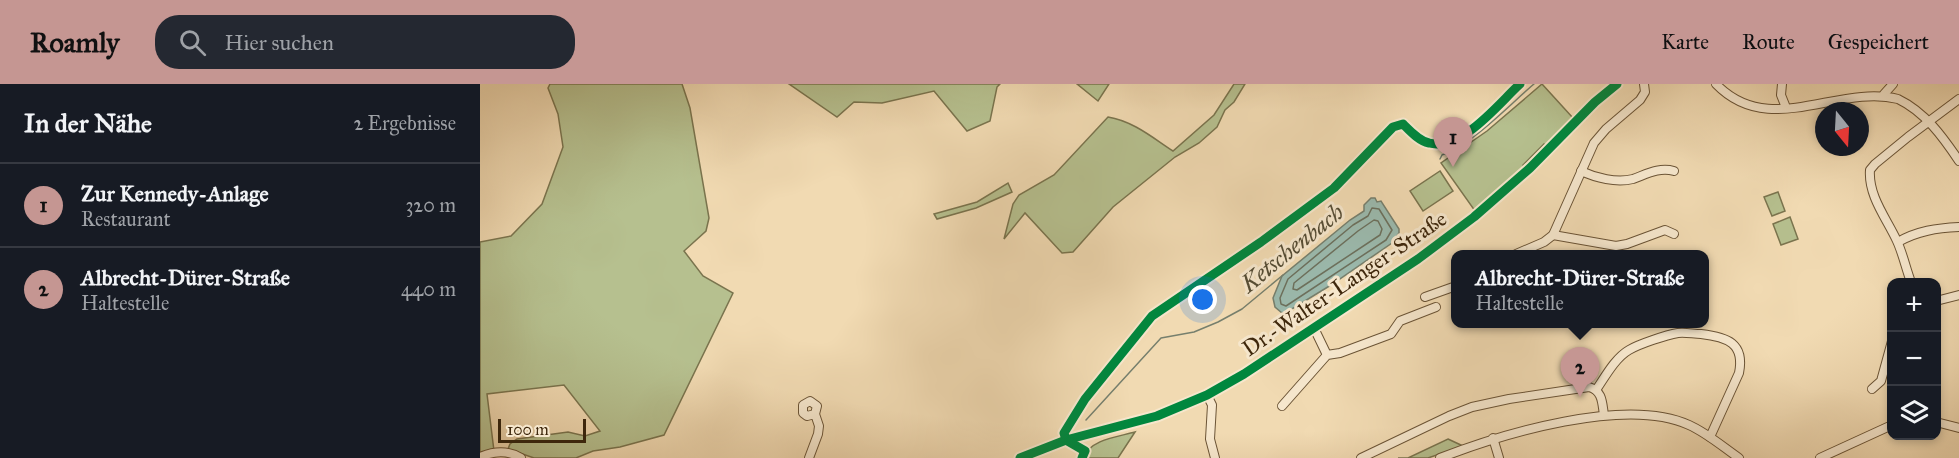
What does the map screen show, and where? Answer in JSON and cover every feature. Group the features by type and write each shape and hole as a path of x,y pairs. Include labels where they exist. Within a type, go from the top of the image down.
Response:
{"street":[{"name":"Dr.-Walter-Langer-Straße","path":"1020,458 1050,446 1157,416 1207,395 1244,374 1418,259 1474,217 1530,168 1595,102 1617,84"},
{"path":"1527,250 1553,235 1594,143 1644,94 1644,84"},
{"path":"1716,84 1745,103 1763,107 1785,105 1848,92 1884,94 1904,103 1929,121 1959,161"},
{"path":"1782,84 1781,95 1785,105"},
{"path":"1884,94 1893,84"},
{"path":"1910,278 1898,242 1887,224 1871,186 1870,170 1959,99"},
{"path":"1581,171 1590,176 1622,181 1658,170 1674,171"},
{"path":"1898,242 1916,233 1959,227"},
{"path":"1553,235 1616,246 1665,230 1674,234"},
{"path":"1425,297 1451,287"},
{"path":"1941,300 1959,295"},
{"path":"1282,406 1327,355 1340,353 1391,334 1400,321 1436,308"},
{"path":"1314,328 1327,355"},
{"path":"1596,390 1623,353 1631,348 1677,333 1721,336 1730,340 1736,347 1741,364 1710,437"},
{"path":"1872,389 1881,381 1887,359"},
{"path":"1361,458 1472,407 1517,398 1589,387 1596,390 1602,399 1604,415"},
{"path":"1207,395 1212,405 1210,439 1215,458"},
{"path":"810,458 819,426 815,414"},
{"path":"1440,458 1493,438 1604,415 1637,414 1670,419 1689,425 1738,458"},
{"path":"1941,423 1959,428"},
{"path":"1820,458 1887,427"},
{"path":"1493,438 1499,458"},
{"path":"480,457 501,452 514,454 521,458"}],"green space":[{"path":"550,84 682,84 690,108 709,218 706,231 684,251 703,276 733,293 664,435 620,447 593,451 576,458 534,458 508,449 510,444 517,439 568,432 585,436 600,431 564,385 487,394 494,451 480,457 480,242 511,236 542,204 563,147 558,114 548,88"},
{"path":"789,84 1000,84 997,87 990,121 967,131 934,91 882,103 854,102 837,117"},
{"path":"1077,84 1109,84 1098,101"},
{"path":"1234,84 1245,84 1234,102 1225,110 1217,127 1199,143 1175,157 1113,207 1073,252 1062,253 1025,213 1004,239 1013,204 1019,195 1054,175 1108,117 1134,126 1173,151 1214,115"},
{"path":"1542,84 1573,118 1547,146 1544,144 1523,165 1525,168 1475,211 1441,163 1487,131"},
{"path":"1440,171 1453,191 1423,211 1410,191"},
{"path":"1008,183 1012,192 976,208 937,219 934,214 977,202"},
{"path":"1778,192 1785,211 1772,216 1764,197"},
{"path":"1790,217 1798,239 1781,245 1773,224"},
{"path":"1135,432 1118,458 1083,458 1098,443"},
{"path":"1448,439 1463,446 1428,458 1408,458"}],"water":[{"path":"1371,198 1375,198 1377,202 1381,201 1399,229 1392,243 1331,285 1282,313 1275,307 1273,298 1282,276 1364,211 1364,205"}],"waterway":[{"name":"Ketschenbach","path":"1440,159 1442,155 1466,142 1490,124 1534,84"},
{"name":"Ketschenbach","path":"1086,420 1161,338 1194,332 1218,322 1242,309 1283,275"}],"cycle path":[{"path":"1082,458 1085,451 1066,440 1064,433 1085,399 1152,316 1261,242 1334,188 1393,127 1403,124 1418,138 1429,143 1441,144 1454,140 1479,124 1520,84"},
{"path":"1020,458 1066,440 1157,416 1207,395 1244,374 1418,259 1474,217 1530,168 1595,102 1617,84"}],"place":[{"name":"Zur Kennedy-Anlage","path":"1453,167"},
{"name":"Albrecht-Dürer-Straße","path":"1580,397"}]}
